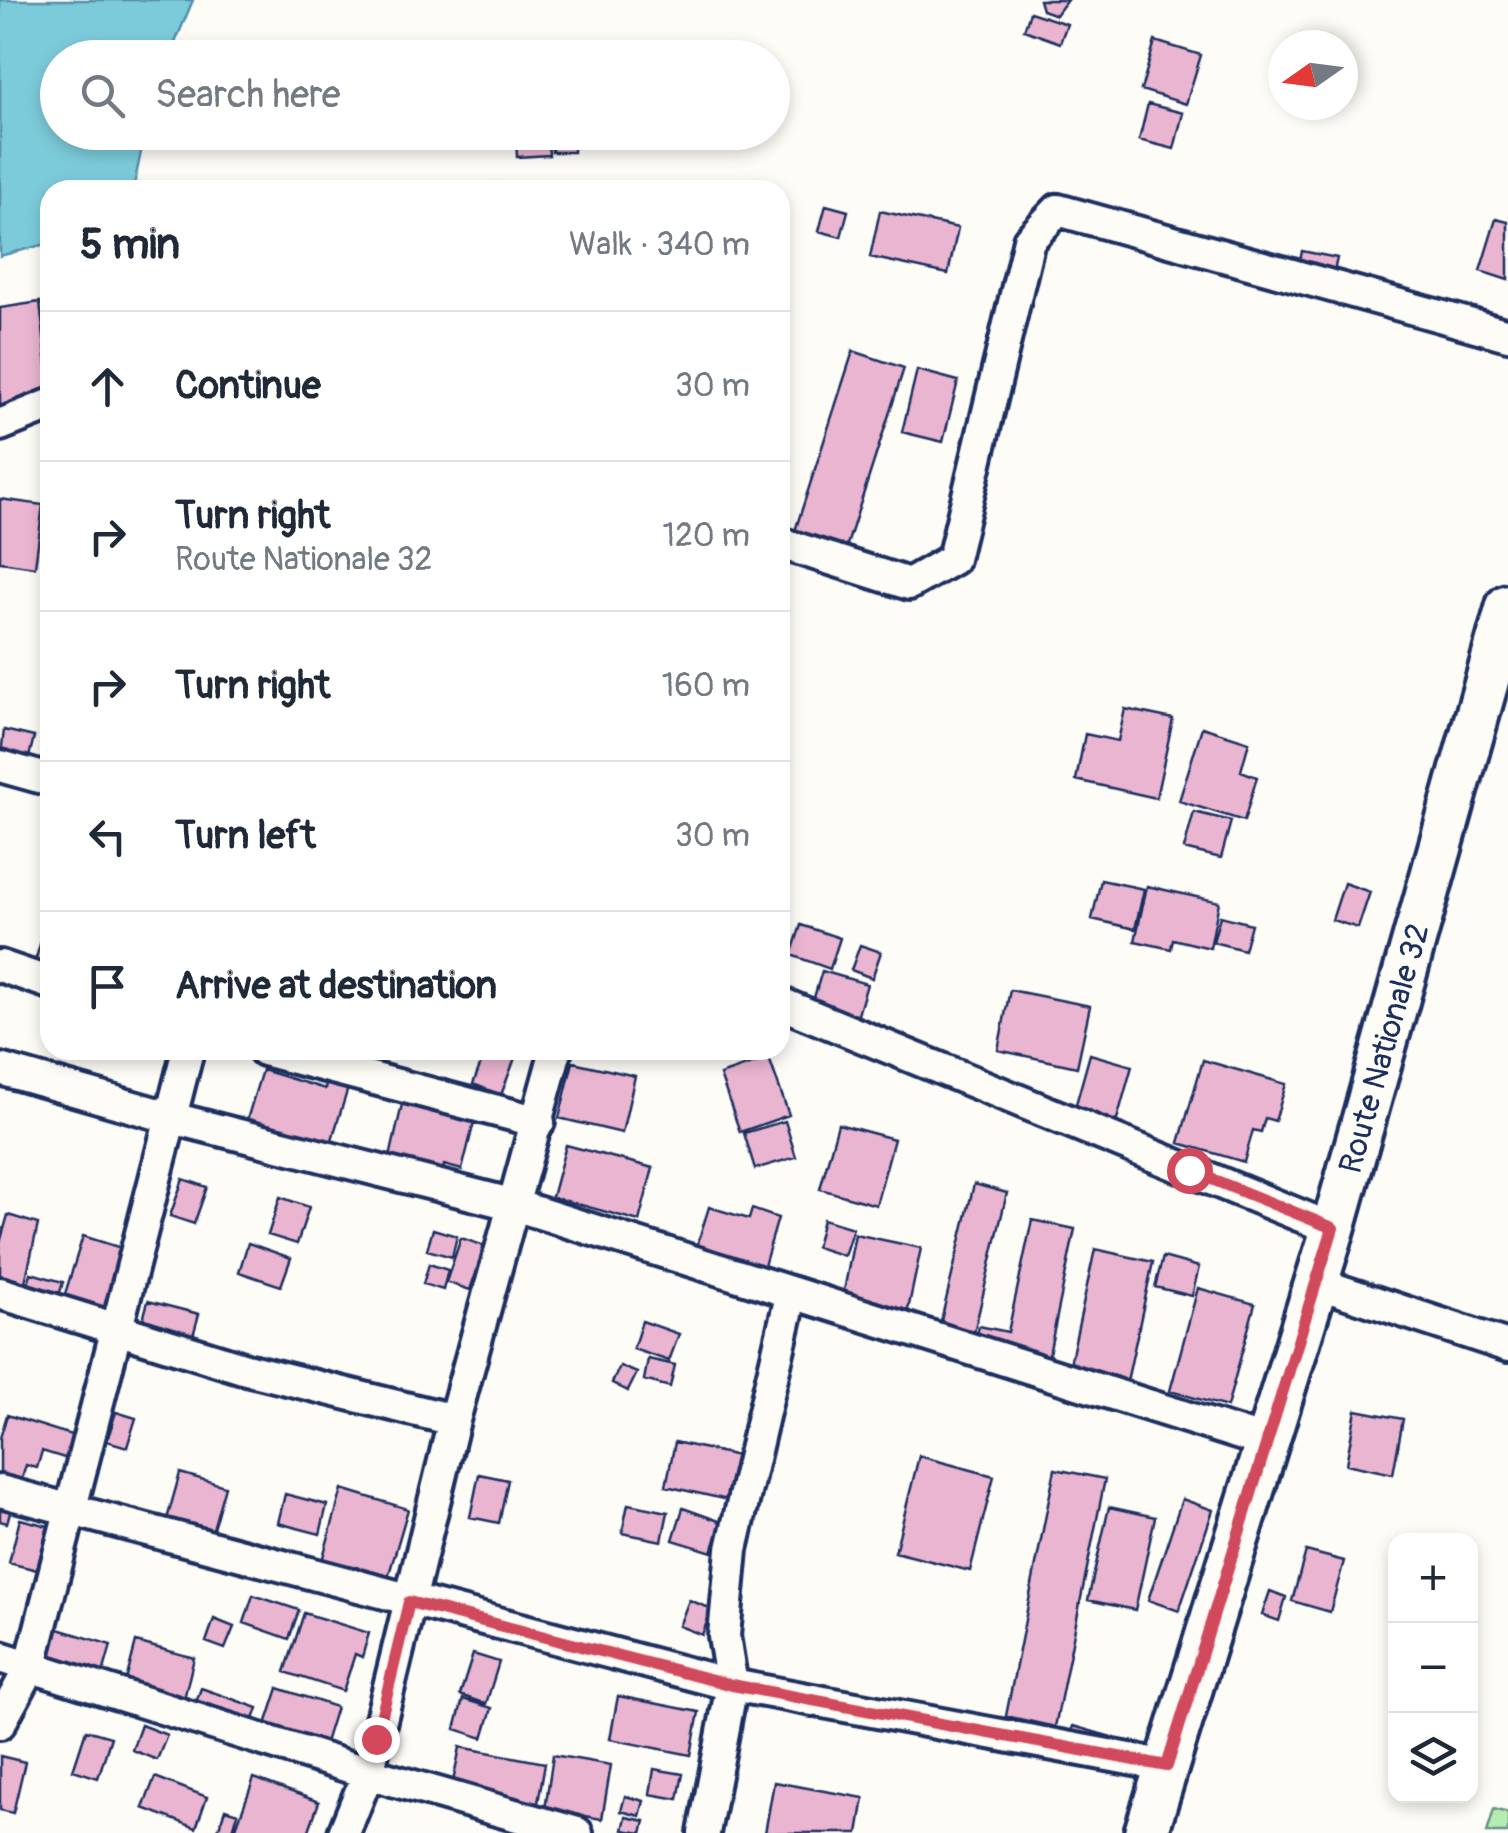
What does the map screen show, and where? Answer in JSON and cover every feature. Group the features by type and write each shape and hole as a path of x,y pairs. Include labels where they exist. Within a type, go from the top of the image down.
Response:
{"street":[{"path":"790,546 909,584 953,559 1029,240 1058,210 1508,334"},
{"path":"0,425 40,409"},
{"name":"Route Nationale 32","path":"1146,1833 1333,1228 1508,606"},
{"path":"0,766 40,777"},
{"path":"0,966 40,979"},
{"path":"790,1007 1333,1228"},
{"path":"0,1722 30,1668 186,1060"},
{"path":"302,1060 539,1122"},
{"path":"344,1833 368,1774 454,1420 554,1060"},
{"path":"0,1069 172,1118 511,1204 791,1296 1268,1443"},
{"path":"1317,1282 1508,1346"},
{"path":"0,1293 246,1370 454,1420"},
{"path":"704,1833 732,1685 724,1636 732,1549 791,1296"},
{"path":"0,1492 732,1685 1167,1766"},
{"path":"0,1657 368,1774 577,1833"}],"green space":[{"path":"1494,1809 1508,1813 1508,1833 1487,1833"}],"water":[{"path":"0,0 193,0 176,40 40,40 40,150 141,150 135,180 40,180 40,246 0,256"}],"building":[{"path":"1039,0 1067,0 1056,15 1042,10"},
{"path":"1030,12 1067,24 1060,43 1024,30"},
{"path":"1155,41 1201,55 1186,104 1141,90"},
{"path":"1148,104 1183,113 1174,149 1139,140"},
{"path":"517,150 549,150 549,155 517,157"},
{"path":"826,205 848,211 841,237 819,231"},
{"path":"880,211 958,228 948,274 870,257"},
{"path":"1496,219 1508,222 1508,280 1480,271"},
{"path":"1302,251 1337,258 1331,285 1297,278"},
{"path":"40,302 40,397 0,416 0,308"},
{"path":"853,351 904,368 838,573 794,534"},
{"path":"917,370 958,381 943,442 902,432"},
{"path":"0,499 40,505 35,567 0,562"},
{"path":"1125,709 1173,719 1156,798 1076,780 1085,734 1118,741"},
{"path":"1202,727 1249,742 1241,771 1257,777 1244,821 1179,801"},
{"path":"4,730 34,737 26,769 0,762"},
{"path":"1194,812 1231,821 1221,858 1184,849"},
{"path":"1101,880 1144,889 1135,929 1092,919"},
{"path":"1344,883 1370,892 1358,928 1332,920"},
{"path":"1147,886 1219,902 1210,948 1173,939 1171,949 1135,941"},
{"path":"1220,916 1251,924 1244,950 1213,942"},
{"path":"801,925 840,938 830,969 791,955"},
{"path":"40,944 40,967 34,965"},
{"path":"860,945 881,952 872,978 851,970"},
{"path":"822,971 867,984 855,1025 810,1011"},
{"path":"1010,990 1090,1006 1077,1067 998,1050"},
{"path":"1090,1054 1132,1066 1113,1134 1071,1122"},
{"path":"482,1060 514,1060 501,1095 473,1084"},
{"path":"770,1060 789,1115 740,1132 720,1075"},
{"path":"1203,1060 1286,1084 1275,1121 1265,1118 1261,1132 1253,1130 1244,1162 1179,1143"},
{"path":"573,1062 635,1076 622,1133 559,1118"},
{"path":"262,1070 325,1089 327,1081 348,1088 326,1159 243,1133"},
{"path":"403,1100 475,1118 462,1170 444,1165 441,1179 388,1166"},
{"path":"785,1121 796,1157 755,1169 744,1133"},
{"path":"838,1124 894,1139 876,1205 820,1189"},
{"path":"566,1145 653,1168 639,1221 552,1197"},
{"path":"183,1179 207,1187 194,1224 170,1216"},
{"path":"974,1184 1007,1193 972,1341 938,1333"},
{"path":"280,1197 309,1207 297,1244 268,1235"},
{"path":"709,1207 749,1219 752,1209 778,1218 761,1276 694,1255"},
{"path":"8,1215 38,1224 24,1287 0,1280 0,1243"},
{"path":"823,1219 853,1228 844,1256 816,1247"},
{"path":"1032,1220 1075,1229 1047,1364 974,1348 979,1326 1008,1332"},
{"path":"433,1229 457,1236 452,1257 427,1250"},
{"path":"855,1234 921,1248 908,1310 843,1296"},
{"path":"83,1236 131,1251 112,1312 64,1297"},
{"path":"461,1238 485,1246 470,1290 446,1282"},
{"path":"248,1243 291,1258 281,1286 239,1272"},
{"path":"1095,1249 1153,1262 1126,1386 1068,1373"},
{"path":"1163,1257 1199,1267 1192,1296 1155,1287"},
{"path":"429,1264 448,1270 443,1290 423,1284"},
{"path":"31,1273 63,1282 58,1299 26,1290"},
{"path":"1198,1288 1255,1304 1227,1407 1170,1391"},
{"path":"148,1301 199,1314 191,1343 140,1331"},
{"path":"642,1321 679,1334 669,1361 633,1349"},
{"path":"648,1359 675,1365 670,1387 644,1380"},
{"path":"620,1366 637,1373 628,1391 612,1383"},
{"path":"1356,1410 1403,1419 1393,1474 1346,1464"},
{"path":"116,1412 136,1418 127,1447 107,1441"},
{"path":"7,1415 81,1438 74,1461 42,1451 37,1468 26,1465 20,1485 0,1479 0,1438"},
{"path":"675,1442 742,1457 732,1501 666,1486"},
{"path":"919,1456 994,1476 970,1571 895,1552"},
{"path":"1055,1469 1105,1479 1055,1727 1006,1716"},
{"path":"180,1473 225,1486 211,1536 166,1523"},
{"path":"479,1474 508,1480 499,1523 470,1517"},
{"path":"342,1489 408,1509 387,1581 322,1561"},
{"path":"285,1494 327,1505 320,1534 278,1523"},
{"path":"1182,1499 1213,1510 1179,1611 1148,1600"},
{"path":"0,1502 12,1505 7,1523 0,1521"},
{"path":"628,1504 668,1512 662,1541 622,1533"},
{"path":"1109,1507 1155,1517 1135,1610 1088,1600"},
{"path":"683,1508 722,1522 712,1552 673,1540"},
{"path":"20,1519 48,1526 37,1570 9,1563"},
{"path":"1306,1551 1344,1561 1330,1612 1292,1601"},
{"path":"1270,1591 1286,1597 1279,1621 1262,1615"},
{"path":"253,1595 299,1610 289,1639 244,1623"},
{"path":"689,1600 712,1609 702,1635 679,1626"},
{"path":"304,1613 369,1633 362,1657 355,1654 343,1691 285,1672"},
{"path":"214,1619 234,1627 225,1649 206,1642"},
{"path":"52,1627 111,1645 100,1684 41,1666"},
{"path":"136,1642 194,1658 181,1711 122,1696"},
{"path":"473,1654 499,1662 486,1704 460,1695"},
{"path":"201,1688 258,1708 249,1734 192,1714"},
{"path":"278,1688 336,1707 319,1762 260,1743"},
{"path":"618,1696 699,1712 691,1755 610,1739"},
{"path":"463,1699 492,1708 483,1738 455,1729"},
{"path":"141,1725 167,1735 157,1760 132,1750"},
{"path":"1073,1726 1112,1737 1108,1751 1069,1740"},
{"path":"86,1730 111,1737 98,1778 73,1770"},
{"path":"460,1747 545,1763 536,1814 450,1797"},
{"path":"553,1755 611,1765 602,1819 545,1809"},
{"path":"0,1756 25,1762 13,1813 0,1810"},
{"path":"654,1769 683,1774 678,1799 650,1794"},
{"path":"155,1777 207,1797 196,1828 143,1808"},
{"path":"254,1778 319,1802 308,1833 234,1833"},
{"path":"774,1782 864,1798 858,1833 765,1833"},
{"path":"625,1796 644,1801 640,1816 621,1811"},
{"path":"225,1809 238,1813 232,1833 218,1830"},
{"path":"626,1817 645,1821 642,1833 623,1830"}],"route":[{"path":"376,1739 409,1602 732,1685 1167,1766 1333,1228 1189,1170"}]}
